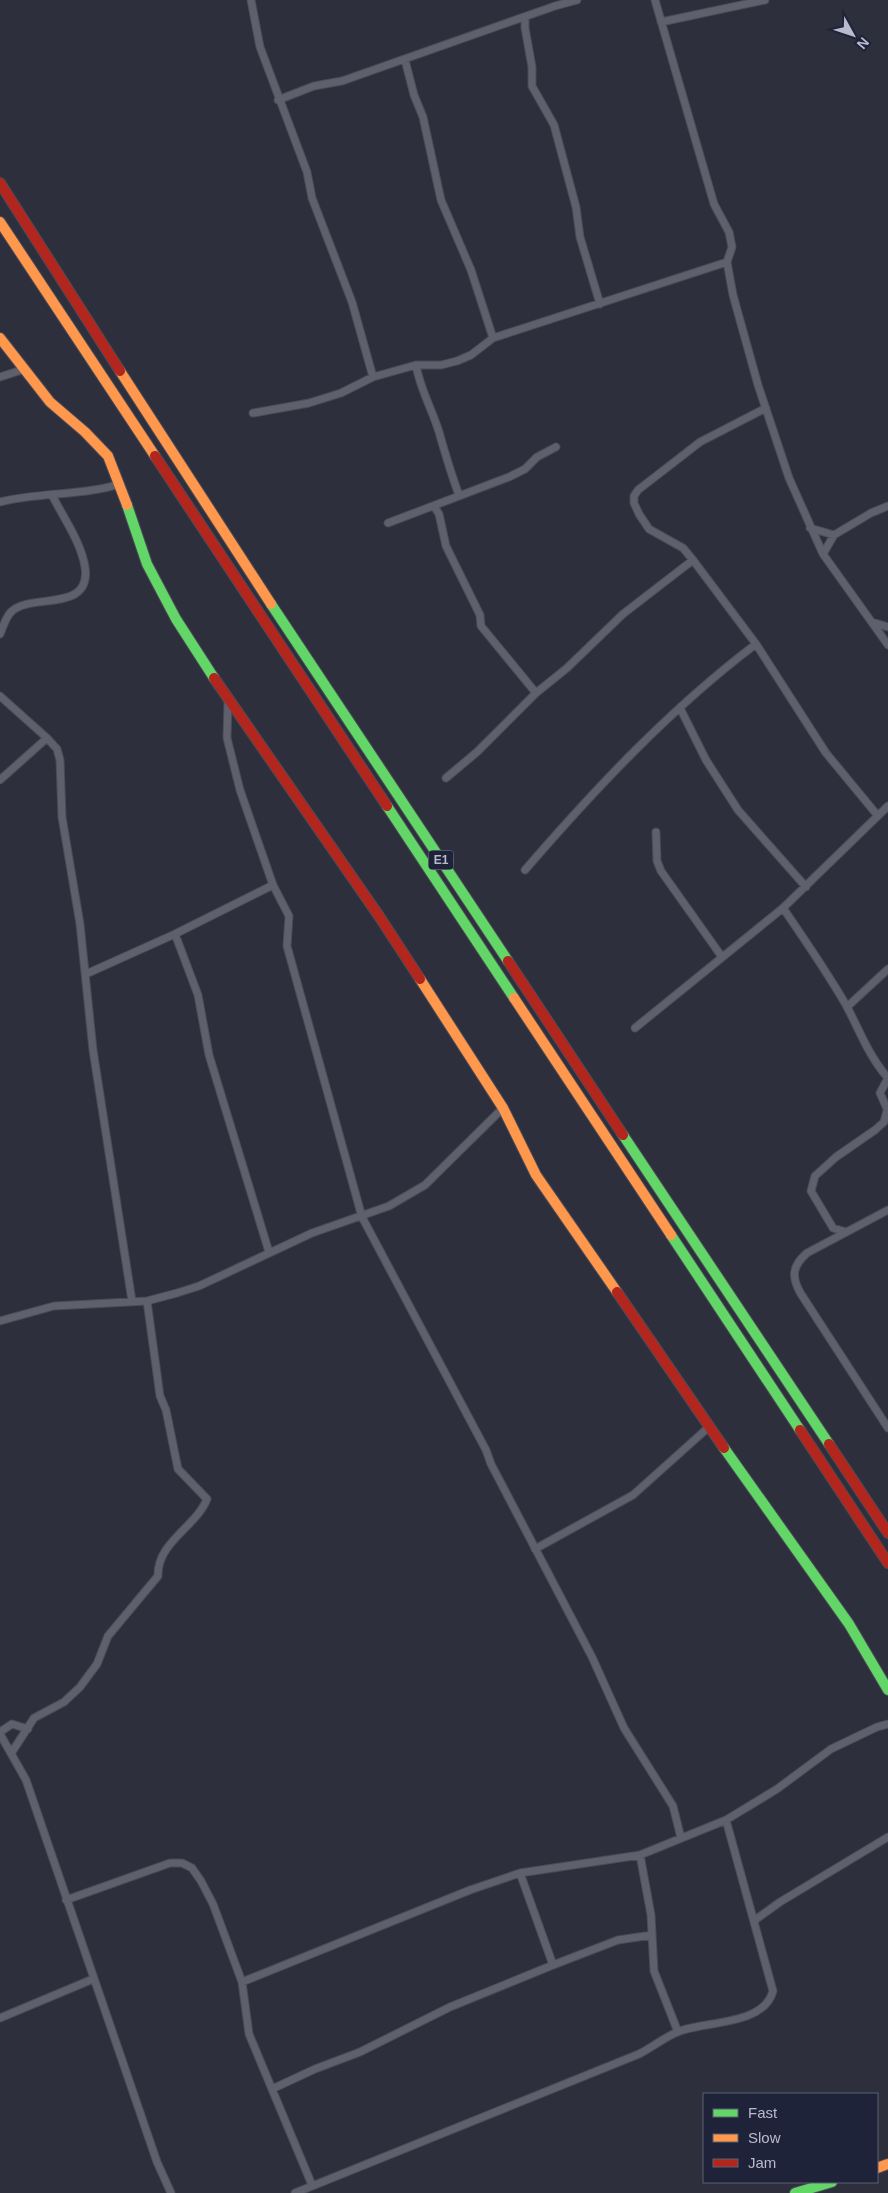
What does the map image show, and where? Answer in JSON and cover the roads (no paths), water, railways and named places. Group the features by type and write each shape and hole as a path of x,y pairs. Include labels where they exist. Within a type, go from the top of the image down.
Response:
{"main road":[{"name":"E1","path":"0,183 205,505 888,1533"},
{"name":"E1","path":"0,222 888,1563"},
{"path":"0,338 50,402 85,432 108,456 120,484 147,564 176,619 228,700 379,916 504,1108 536,1176 710,1426 735,1465 849,1624 888,1690"},
{"path":"795,2193 829,2183"}],"street":[{"path":"251,0 260,47 278,100 307,172 312,198 352,302 373,378"},
{"path":"278,100 314,86 342,81 405,60 554,6 577,0"},
{"path":"655,0 714,204 729,232 732,247 727,262 733,295 766,408 789,478 823,554 887,641"},
{"path":"661,22 765,0"},
{"path":"525,18 532,67 532,86 554,125 576,207 580,237 600,304"},
{"path":"405,60 414,95 423,117 442,200 471,270 493,338"},
{"path":"253,413 310,403 341,393 373,378 416,366 441,365 457,361 471,355 493,338 727,262"},
{"path":"416,366 418,380 439,433 442,449 459,495"},
{"path":"0,377 24,369"},
{"path":"766,408 700,442 638,490 634,496 634,503 649,529 683,548 693,560 756,644 826,752 878,816"},
{"path":"388,523 459,495 482,489 509,477 525,469 537,456 556,447"},
{"path":"0,502 25,496 100,490 120,484"},
{"path":"0,634 11,611 19,606 71,597 83,584 86,568 52,494"},
{"path":"434,506 439,514 446,546 480,615 481,626 536,693"},
{"path":"823,554 834,535 871,513 888,506"},
{"path":"810,528 834,535"},
{"path":"446,778 477,752 536,693 568,668 623,614 693,560"},
{"path":"871,621 888,627"},
{"path":"525,870 573,815 636,750 725,667 756,644"},
{"path":"0,696 47,738 57,749 60,760 62,817 80,924 93,1050 132,1301"},
{"path":"228,700 227,738 240,790 273,885 289,916 286,946 362,1217 482,1441 535,1549 592,1657 624,1728 673,1806 681,1838"},
{"path":"680,708 706,760 738,810 806,887"},
{"path":"0,780 47,738"},
{"path":"635,1028 784,908 888,806"},
{"path":"656,832 657,861 661,871 722,957"},
{"path":"86,974 174,934 273,885"},
{"path":"784,908 847,1007 856,1027 888,1078 880,1093 888,1111 884,1122 836,1157 816,1176 812,1184 811,1191 833,1228 847,1232"},
{"path":"174,934 198,996 209,1056 268,1252"},
{"path":"847,1007 888,969"},
{"path":"0,1321 54,1306 147,1301 199,1286 312,1233 389,1206 425,1185 504,1108"},
{"path":"888,1210 807,1253 797,1261 794,1272 795,1284 888,1428"},
{"path":"12,1752 34,1718 64,1702 80,1687 96,1664 108,1636 158,1576 158,1566 175,1537 203,1510 207,1499 178,1469 166,1410 159,1388 147,1301"},
{"path":"535,1549 634,1496 710,1426"},
{"path":"28,1728 12,1724 0,1733 26,1780 157,2162 171,2193"},
{"path":"242,1982 470,1890 520,1873 640,1855 726,1820 778,1789 831,1749 877,1727 888,1724"},
{"path":"295,2193 639,2054 678,2032 690,2028 723,2024 764,2006 770,1999 772,1991 755,1920 726,1820"},
{"path":"755,1920 780,1902 888,1837"},
{"path":"640,1855 651,1915 654,1971 678,2032"},
{"path":"66,1900 170,1863 182,1863 192,1868 209,1896 242,1982 249,2034 312,2185"},
{"path":"520,1873 553,1965"},
{"path":"272,2089 315,2069 360,2052 450,2008 553,1965 618,1940 652,1936"},
{"path":"0,2018 93,1979"}]}
